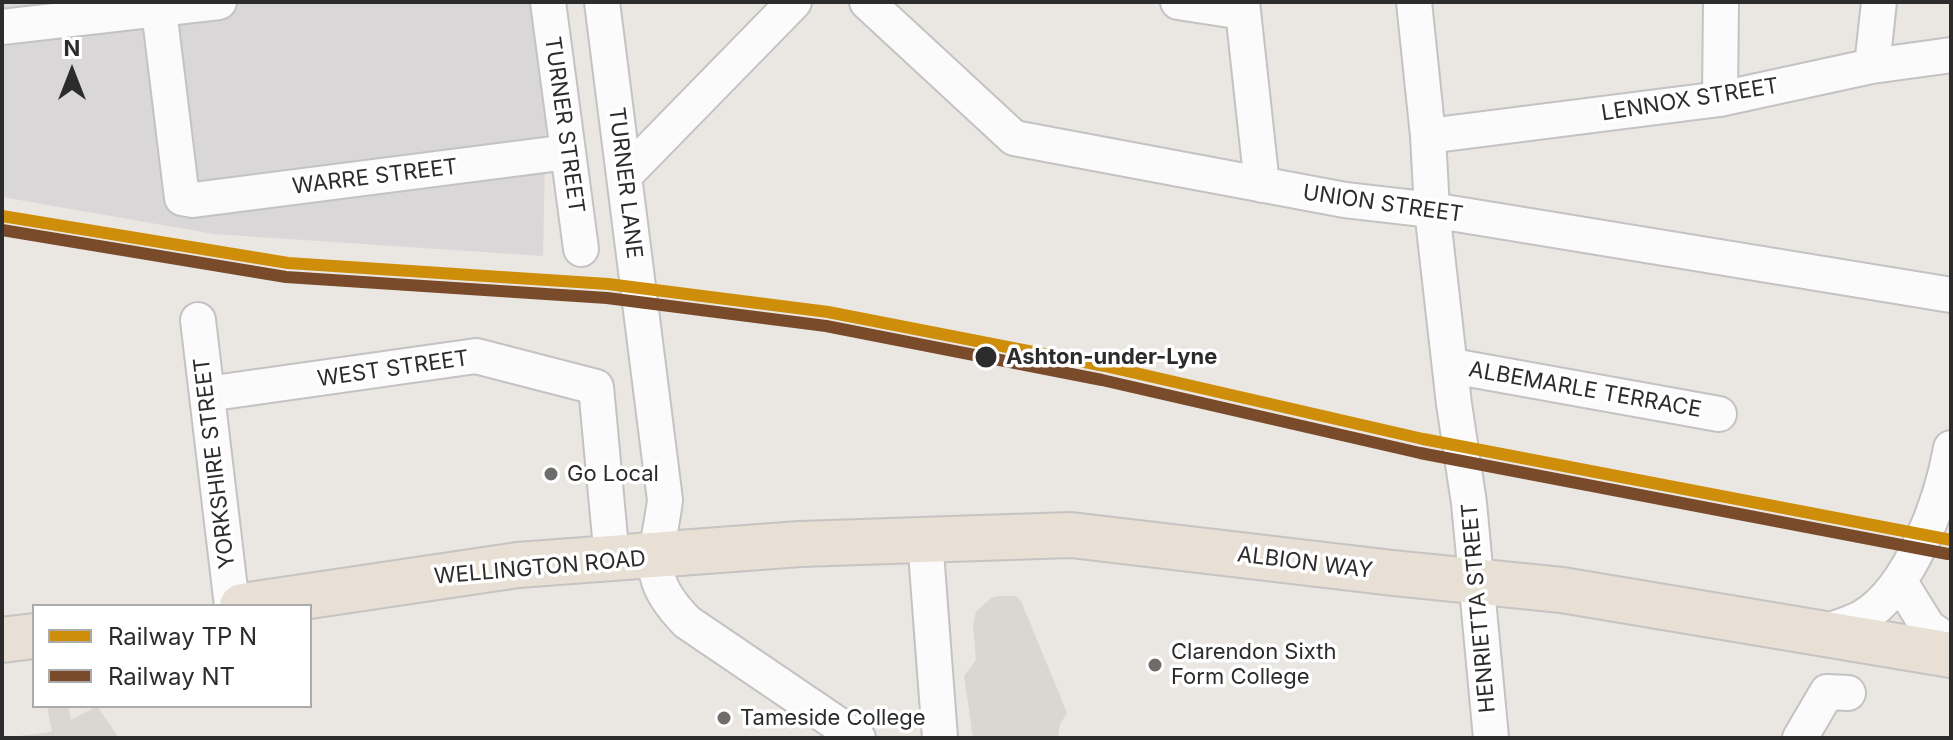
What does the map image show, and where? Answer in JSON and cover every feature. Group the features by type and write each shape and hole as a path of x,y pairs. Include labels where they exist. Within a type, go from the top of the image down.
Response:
{"highway":[{"name":"ALBION WAY","path":"655,555 925,539 1071,535 1477,583 1562,590 1951,655"},
{"name":"WELLINGTON ROAD","path":"255,604 518,565 655,555"},
{"path":"2,640 32,636"}],"street":[{"path":"2,27 159,6 219,2"},
{"name":"TURNER STREET","path":"548,2 581,249"},
{"name":"TURNER LANE","path":"602,2 665,500 655,555"},
{"path":"624,176 794,2"},
{"name":"UNION STREET","path":"867,2 1014,138 1345,200 1432,210 1951,295"},
{"path":"1178,2 1243,7 1262,185"},
{"name":"HENRIETTA STREET","path":"1414,2 1432,210 1454,404 1469,503 1491,738"},
{"path":"1720,99 1721,2"},
{"path":"1872,66 1879,2"},
{"name":"WARRE STREET","path":"159,6 182,198 193,200 568,152"},
{"name":"LENNOX STREET","path":"1428,136 1720,99 1872,66 1951,55"},
{"name":"YORKSHIRE STREET","path":"198,320 232,604"},
{"name":"WEST STREET","path":"207,394 476,356 596,387 612,559"},
{"name":"ALBEMARLE TERRACE","path":"1452,366 1719,414"},
{"path":"1822,633 1864,617 1900,582 1921,541 1948,463"},
{"path":"925,539 940,738"},
{"name":"WELLINGTON ROAD","path":"655,555 658,583 687,622 858,738"},
{"path":"1900,582 1928,627 1951,643"},
{"path":"1800,738 1827,692 1848,693"}],"shaded area":[{"path":"2,2 548,2 543,256 214,234 2,197"},
{"path":"1016,596 1021,601 1067,713 1060,724 1058,738 973,738 964,676 976,660 973,625 976,612 991,598"},
{"path":"47,708 68,708 71,720 98,708 119,738 2,738 52,732"}],"transit line":[{"path":"2,216 288,263 608,284 828,312 1105,366 1423,439 1951,540"}],"rail line":[{"name":"NT","path":"2,230 286,277 607,298 826,326 1102,380 1420,453 1948,554"}],"place":[{"name":"Ashton-under-Lyne","path":"986,357"},
{"name":"Go Local","path":"551,474"},
{"name":"Clarendon Sixth Form College","path":"1155,665"},
{"name":"Tameside College","path":"724,718"}]}
